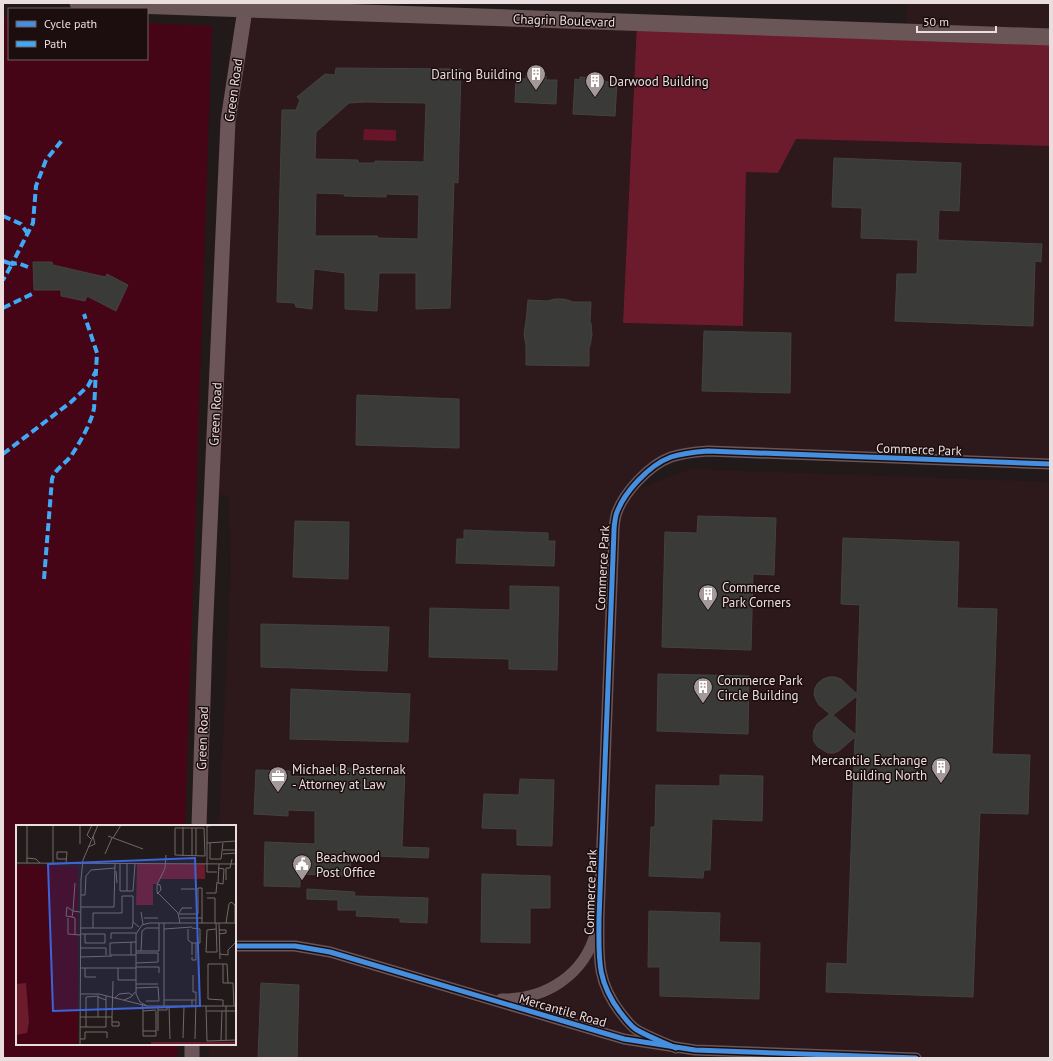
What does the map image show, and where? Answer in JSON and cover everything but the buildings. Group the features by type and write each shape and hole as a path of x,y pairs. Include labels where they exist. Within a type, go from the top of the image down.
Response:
{"main road":[{"name":"Chagrin Boulevard","path":"78,3 245,6 1050,37"},
{"name":"Green Road","path":"199,825 205,638 228,121 245,6"},
{"path":"192,1045 192,1058"}],"street":[{"name":"Commerce Park","path":"676,1048 636,1029 625,1017 612,1001 603,983 599,961 599,919 614,530 616,515 625,498 639,480 655,466 669,458 689,452 708,451 1050,464"},
{"name":"Commerce Park","path":"489,999 514,1000 531,997 547,991 563,981 577,968 588,953 599,919"},
{"name":"Mercantile Road","path":"236,946 295,946 330,952 624,1039 676,1048 695,1050 916,1058"}],"shaded area":[{"path":"246,3 637,23 623,323 743,326 746,172 778,173 796,139 1050,146 1050,465 708,451 669,458 630,492 690,469 1050,482 1050,1058 208,1058 209,1045 236,1045 236,825 219,825 231,565 229,496 212,495 218,321"},
{"path":"907,3 1050,3 1050,37 906,32"},
{"path":"3,17 8,17 8,60 148,60 148,23 212,26 185,825 16,825 16,1045 178,1045 177,1058 3,1058"},
{"path":"637,23 1050,37 1050,146 796,139 778,173 746,172 743,326 623,323"},
{"path":"364,129 396,130 396,141 363,140"}],"marked path":[{"path":"28,267 18,263 12,264 33,223 36,186 46,160 63,139"},
{"path":"3,216 21,224 28,234"},
{"path":"3,261 12,264 3,280"},
{"path":"3,308 32,294"},
{"path":"3,454 71,402 88,386 96,371 97,353 84,314"},
{"path":"44,579 52,479 53,475 71,456 91,420 94,408 96,371"}],"cycle path":[{"path":"676,1048 642,1033 628,1022 612,1000 600,968 599,919 614,529 616,515 624,498 638,481 654,466 671,457 703,451 1050,464"},
{"path":"236,946 295,946 330,952 624,1039 695,1050 916,1058"}],"place":[{"name":"Darling Building","path":"536,91"},
{"name":"Darwood Building","path":"595,98"},
{"name":"Commerce Park Corners","path":"708,611"},
{"name":"Commerce Park Circle Building","path":"703,704"},
{"name":"Mercantile Exchange Building North","path":"941,784"},
{"name":"Michael B. Pasternak - Attorney at Law","path":"278,793"},
{"name":"Beachwood Post Office","path":"302,881"}]}
